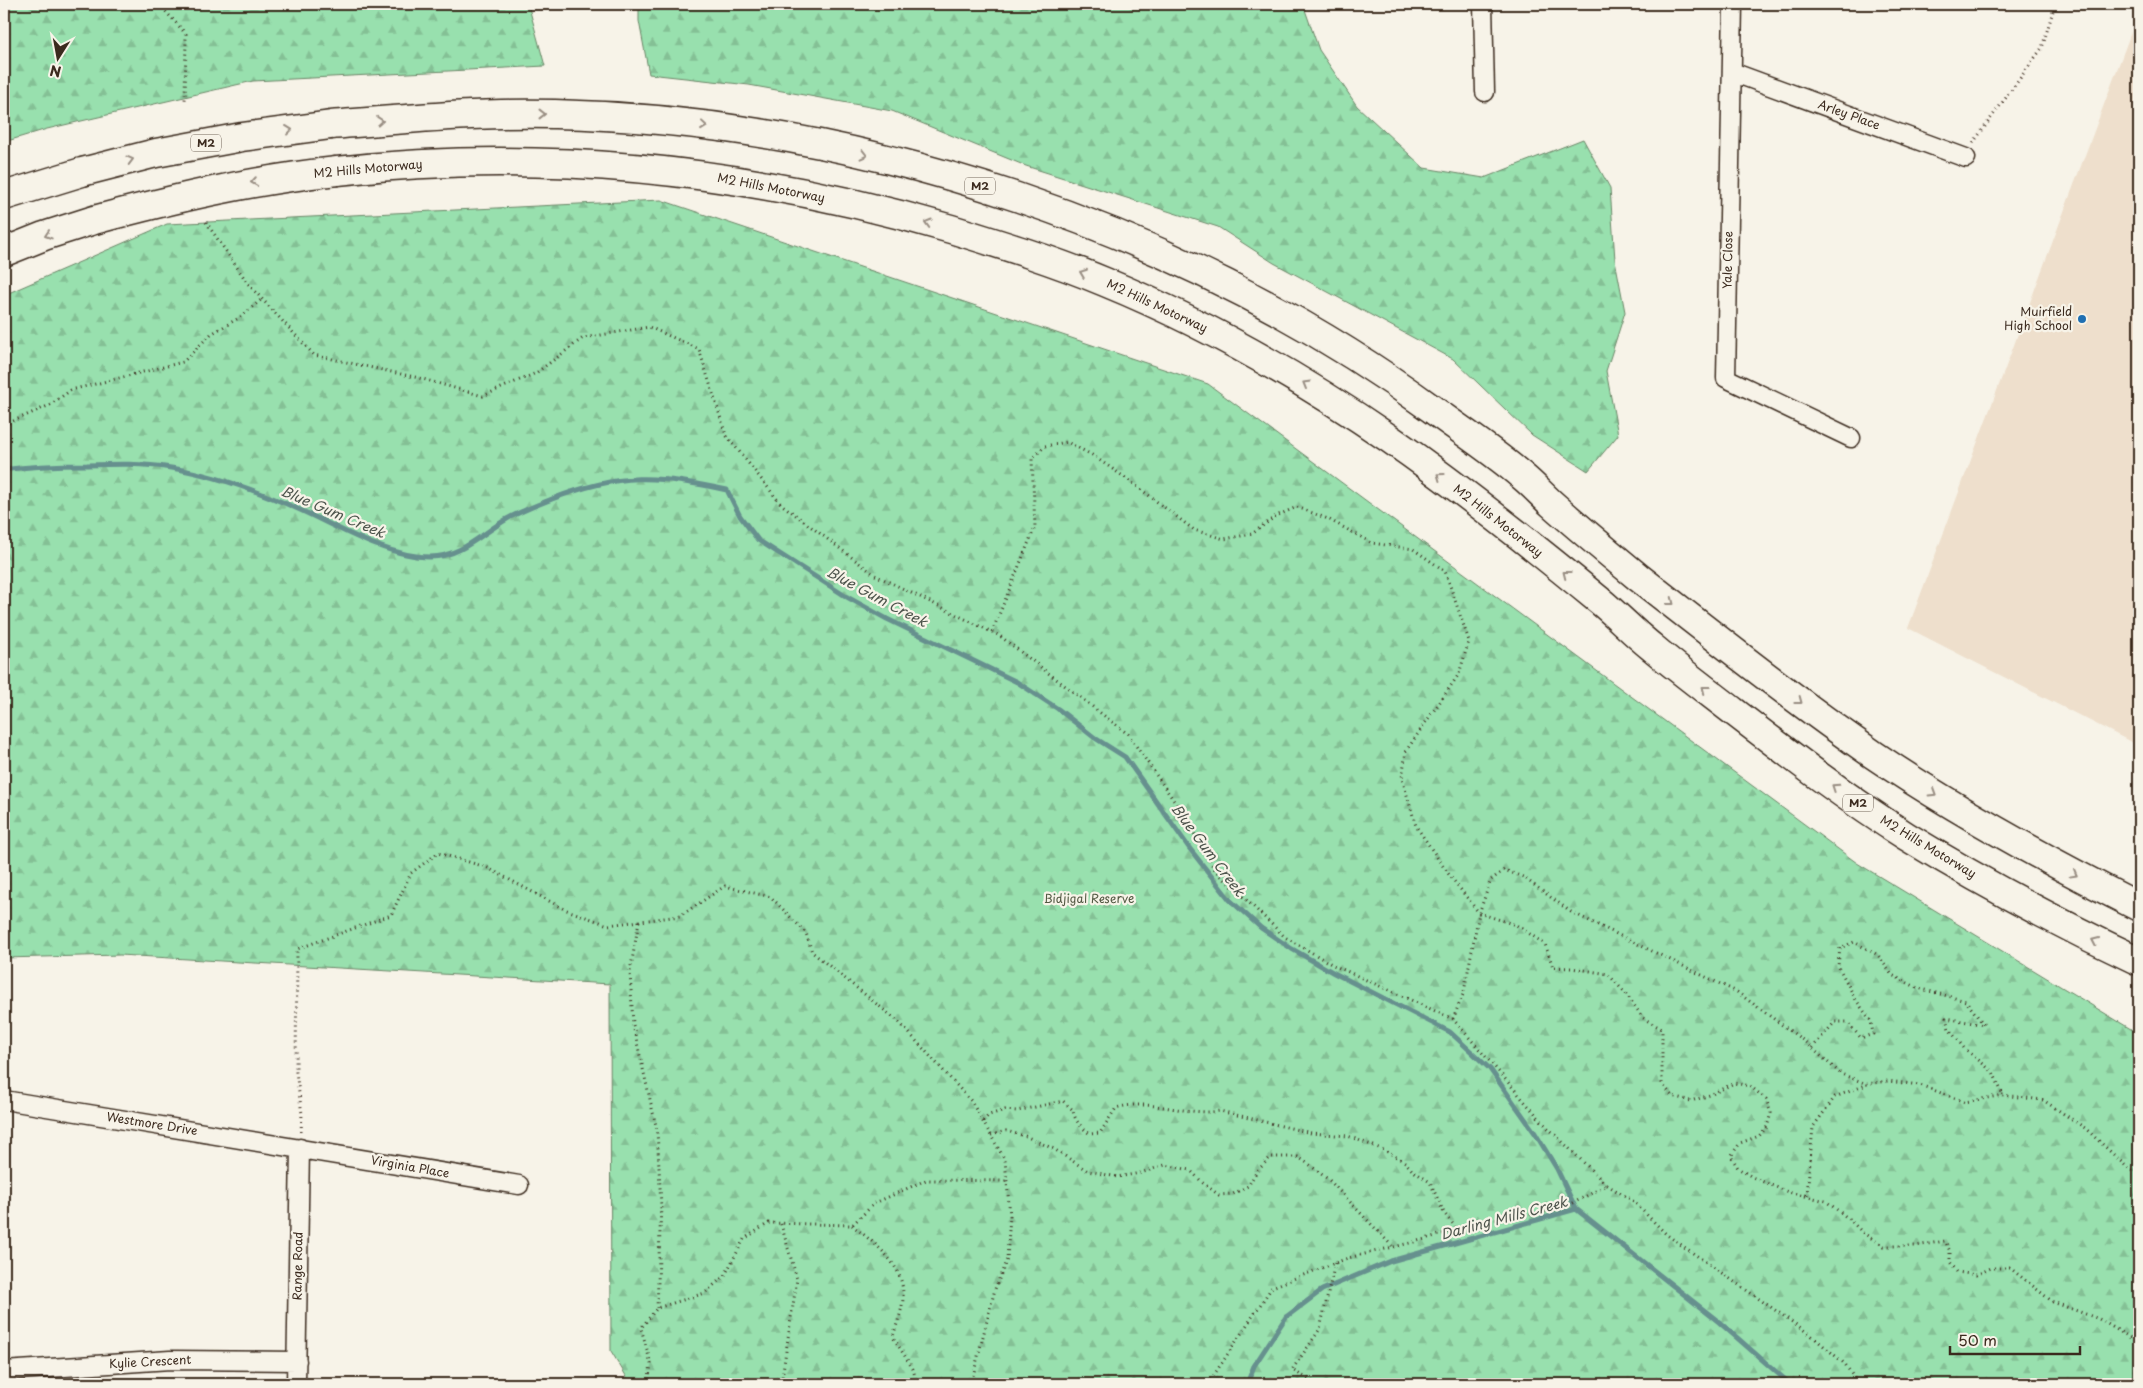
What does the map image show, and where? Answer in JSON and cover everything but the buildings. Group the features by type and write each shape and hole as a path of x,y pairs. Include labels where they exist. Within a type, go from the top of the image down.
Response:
{"highway":[{"name":"M2","path":"4,196 82,172 156,153 232,138 331,125 471,114 557,114 621,117 724,128 819,144 936,172 1055,210 1144,245 1238,290 1328,340 1427,405 1523,477 1550,503 1632,572 1773,681 1875,756 1992,829 2139,907"},
{"name":"M2 Hills Motorway","path":"4,252 44,236 94,220 171,199 232,186 337,171 457,161 546,162 676,171 792,190 897,213 1022,250 1107,282 1196,323 1312,388 1393,441 1520,538 1604,604 1650,646 1821,778 1905,835 2002,892 2088,937 2139,961"}],"street":[{"path":"1483,4 1485,92"},
{"name":"Yale Close","path":"1733,4 1726,378 1851,438"},
{"name":"Arley Place","path":"1732,72 1966,158"},
{"name":"Westmore Drive","path":"4,1100 300,1148"},
{"name":"Virginia Place","path":"300,1148 519,1185"},
{"name":"Range Road","path":"296,1384 300,1148"},
{"name":"Kylie Crescent","path":"4,1371 170,1360 296,1361"}],"path":[{"path":"159,4 186,34 185,102"},
{"path":"1966,158 1975,139 2042,48 2056,4"},
{"path":"206,222 249,285 314,356 419,378 484,396 536,373 583,338 649,327 699,349 726,435 781,504 875,575 992,632 1128,734 1183,814 1215,870 1286,937 1333,965 1453,1020 1546,1126 1606,1185 1632,1200 1667,1235 1811,1335 1846,1364 1858,1384"},
{"path":"4,425 50,405 71,390 183,362 211,334 242,316 262,299"},
{"path":"992,632 1035,527 1032,459 1045,446 1067,442 1092,455 1130,481 1194,530 1224,539 1252,534 1276,516 1297,507 1328,519 1372,543 1413,550 1445,571 1469,641 1459,674 1406,751 1402,778 1416,826 1447,872 1479,913 1516,925 1545,944 1553,967 1608,974 1627,995 1643,1018 1662,1029 1662,1083 1672,1096 1691,1101 1710,1095 1734,1082 1750,1086 1766,1098 1771,1113 1767,1127 1759,1136 1740,1144 1731,1156 1738,1168 1752,1177 1788,1192 1826,1201 1863,1233 1884,1246 1916,1246 1945,1240 1950,1251 1950,1262 1958,1272 1976,1275 1992,1268 2010,1268 2053,1302 2098,1319 2139,1343"},
{"path":"300,1148 302,1114 296,1072 297,949 391,915 411,873 438,853 486,867 564,909 608,924 680,916 725,886 771,896 806,933 812,952 899,1022 971,1100 1005,1160 1010,1216 1007,1259 995,1289 971,1384"},
{"path":"1453,1020 1464,992 1479,913 1491,880 1504,870 1523,877 1571,912 1737,992 1812,1048 1841,1074 1867,1084"},
{"path":"640,921 630,972 633,1025 657,1130 661,1206 657,1308"},
{"path":"1812,1048 1835,1022 1847,1022 1861,1038 1872,1034 1871,1021 1856,1000 1838,966 1840,948 1854,942 1878,956 1892,975 1918,988 1966,1001 1984,1025 1946,1018 1949,1029 1964,1048 1993,1072 2003,1095"},
{"path":"1807,1196 1813,1126 1835,1097 1867,1084 1888,1081 1920,1085 1965,1102 2003,1095 2043,1100 2086,1128 2129,1170 2139,1173"},
{"path":"983,1121 988,1115 1005,1110 1017,1111 1063,1101 1073,1110 1074,1116 1090,1134 1100,1133 1116,1108 1139,1104 1208,1112 1220,1111 1311,1133 1348,1136 1384,1150 1405,1162 1412,1170 1430,1182 1444,1213 1457,1230"},
{"path":"990,1135 1006,1131 1026,1136 1054,1149 1088,1171 1117,1177 1165,1165 1190,1170 1219,1195 1233,1194 1248,1186 1257,1171 1271,1157 1298,1157 1330,1181 1392,1247"},
{"path":"852,1225 875,1203 926,1180 1007,1181"},
{"path":"1208,1384 1272,1287 1335,1263 1488,1220 1562,1209 1606,1185"},
{"path":"648,1384 651,1364 641,1328 657,1308 705,1293 725,1275 744,1239 769,1223 852,1225 886,1253 901,1278 903,1300 893,1337 920,1384"},
{"path":"780,1223 797,1278 781,1384"},
{"path":"1317,1384 1292,1370 1320,1329 1335,1263"}],"shaded area":[{"name":"Muirfield High School","path":"2139,11 2139,746 1908,628"}],"green space":[{"path":"4,4 528,4 545,66 253,81 47,129 4,142"},
{"path":"639,4 1303,4 1319,50 1357,106 1424,168 1484,178 1583,139 1610,188 1615,260 1625,312 1606,371 1618,435 1588,471 1532,435 1453,359 1274,263 1218,227 1026,166 892,111 749,85 649,74 639,21"},
{"name":"Bidjigal Reserve","path":"661,200 1208,384 1857,863 2139,1034 2139,1384 631,1384 611,1351 610,984 120,955 4,958 4,295 167,224"}],"waterway":[{"name":"Blue Gum Creek","path":"4,470 46,466 129,464 160,466 187,471 220,479 267,496 379,546 414,556 430,557 441,556 461,549 507,519 529,508 576,490 598,484 638,479 659,479 727,490 740,516 758,540 847,597 887,619 1017,682 1058,709 1095,738 1125,757 1190,849 1230,900 1261,928 1292,949 1334,973 1450,1032 1490,1069 1535,1133 1557,1169 1576,1209"},
{"name":"Darling Mills Creek","path":"1247,1384 1254,1366 1286,1317 1322,1290 1391,1261 1576,1209 1719,1322 1790,1384"}],"place":[{"name":"Muirfield High School","path":"2082,319"}]}
